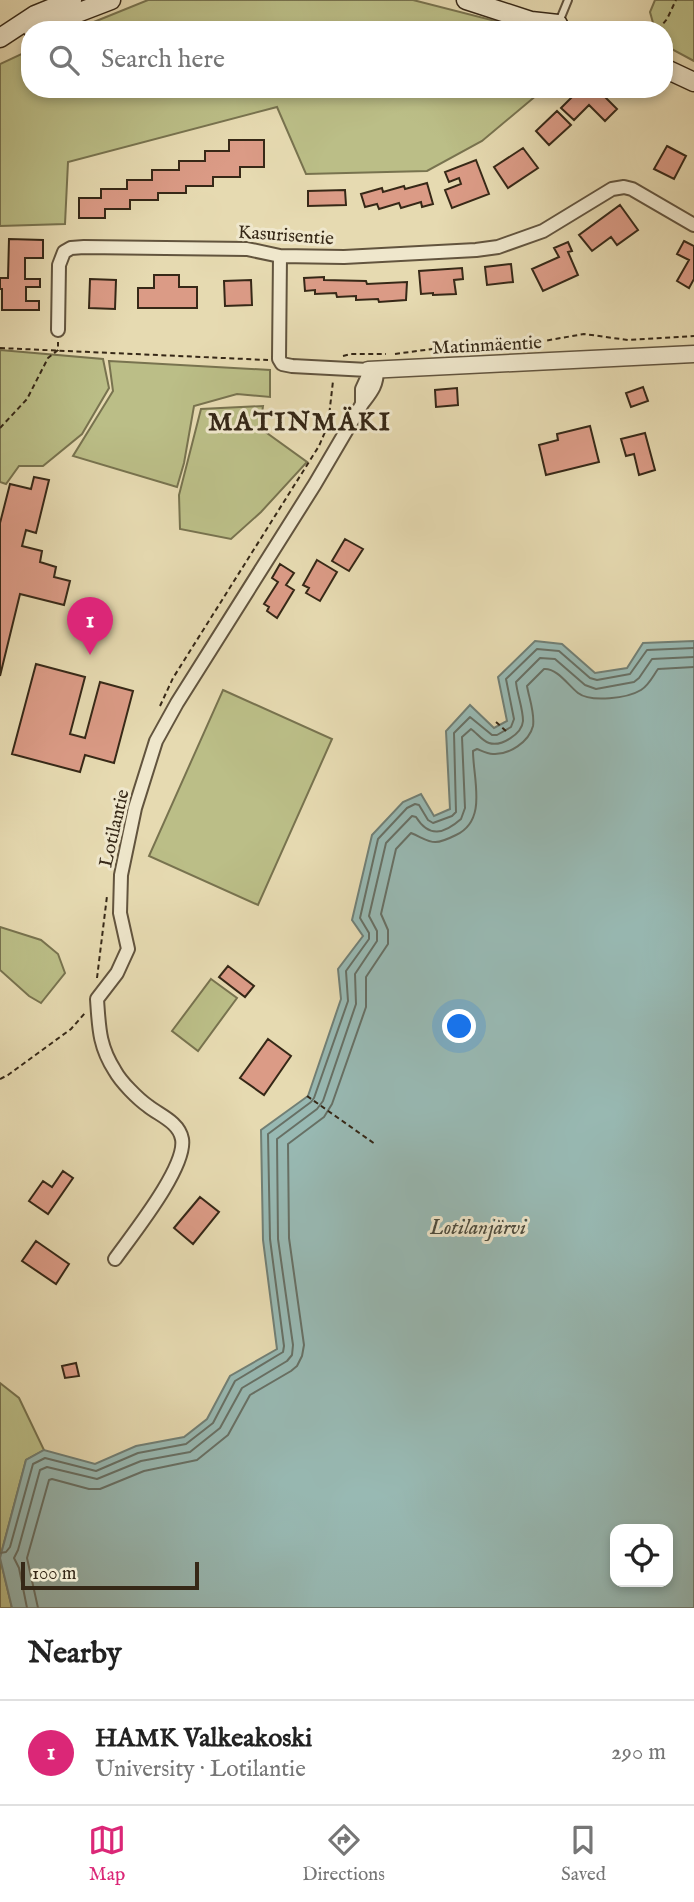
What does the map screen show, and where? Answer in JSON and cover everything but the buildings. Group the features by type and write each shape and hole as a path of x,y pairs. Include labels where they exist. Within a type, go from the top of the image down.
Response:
{"main road":[{"path":"27,21 72,0"},
{"path":"55,21 111,0"},
{"path":"466,0 531,21"},
{"path":"503,0 536,10 555,21"},
{"path":"0,40 21,25"},
{"path":"0,40 21,33"},
{"path":"673,72 694,82"}],"street":[{"name":"Kasurisentie","path":"58,330 59,265 64,252 71,248 247,249 279,256 344,257 476,250 498,247 543,231 612,189 624,187 694,225"},
{"path":"279,256 281,361"},
{"name":"Matinmäentie","path":"281,361 372,370 694,354"},
{"name":"Lotilantie","path":"115,1259 171,1179 179,1160 182,1138 173,1123 147,1106 115,1073 100,1039 97,999 117,973 128,949 120,913 121,875 135,808 156,741 377,381 372,370"}],"lane":[{"path":"566,21 568,0"}],"path":[{"path":"665,21 676,0"},
{"path":"343,356 393,354 469,344 538,342 584,334 628,340 694,336"},
{"path":"0,348 281,361"},
{"path":"0,428 27,399 48,358 58,350"},
{"path":"496,722 506,731"},
{"path":"307,1096 375,1144"}],"green space":[{"path":"148,0 413,0 496,21 96,21"},
{"path":"655,0 694,0 694,61 673,50 673,21 652,21 650,12"},
{"path":"21,54 21,98 533,98 482,141 427,171 306,174 277,107 68,162 65,224 0,226 0,64"},
{"path":"0,350 103,359 109,388 82,434 43,466 19,466 6,484 0,482"},
{"path":"109,361 270,370 270,397 237,394 194,406 177,487 73,456 113,391"},
{"path":"263,406 260,428 307,462 261,512 231,539 180,529 179,495 201,409"},
{"path":"223,690 332,739 258,905 149,856"},
{"path":"0,927 41,940 58,954 65,973 41,1003 0,970"},
{"path":"211,979 237,998 198,1051 172,1031"},
{"path":"0,1383 19,1398 44,1450 26,1460 0,1558"},
{"path":"0,1558 12,1608 0,1608"}],"water":[{"name":"Lotilanjärvi","path":"535,641 562,644 595,673 627,668 643,643 694,641 694,1608 12,1608 0,1558 26,1460 44,1450 95,1464 136,1446 184,1437 207,1419 230,1376 277,1349 263,1240 261,1130 308,1096 341,999 338,969 363,936 352,920 372,835 403,802 421,794 434,816 450,809 446,731 470,705 494,728 507,721 498,677"}],"place":[{"name":"HAMK Valkeakoski","path":"90,655"}],"district":[{"name":"MATINMÄKI","path":"300,421"}]}
